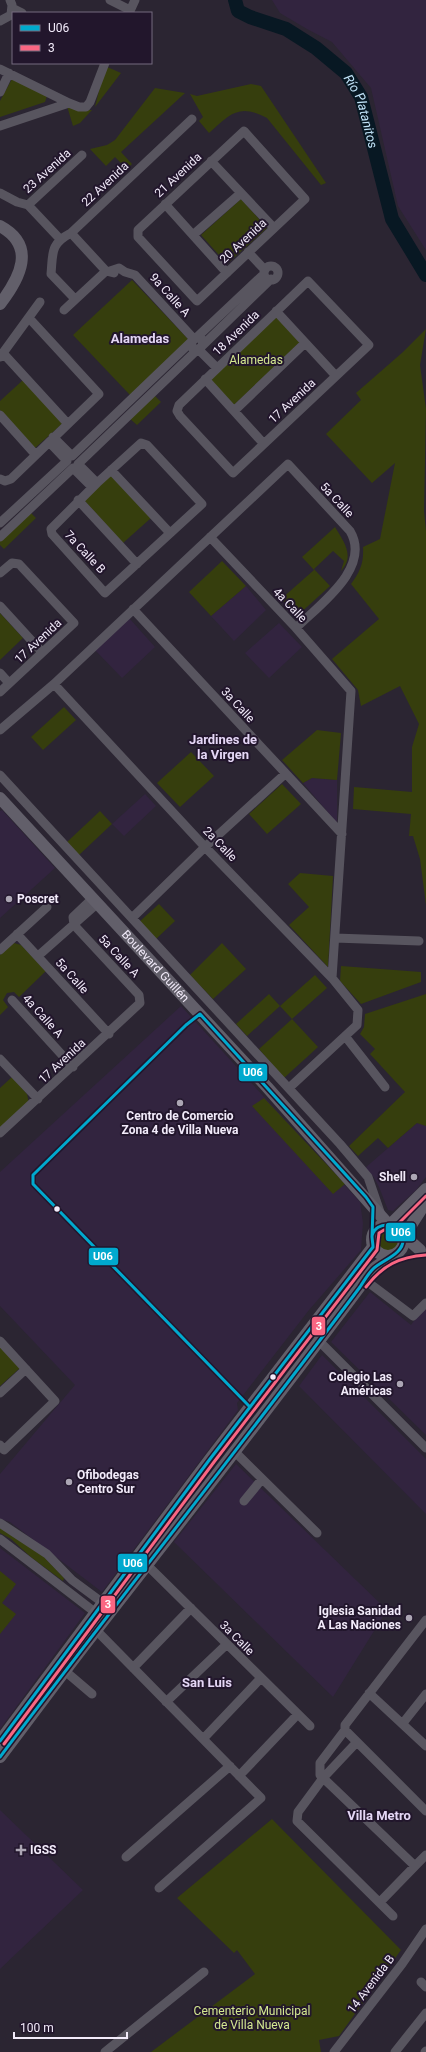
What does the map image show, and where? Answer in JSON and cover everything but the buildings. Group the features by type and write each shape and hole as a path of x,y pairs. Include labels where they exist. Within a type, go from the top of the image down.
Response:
{"main road":[{"path":"0,226 17,238 20,247 21,261 16,281 0,304"},
{"name":"Boulevard Guillén","path":"2,804 95,901 210,1025 373,1202 389,1224"},
{"path":"0,1741 372,1242 377,1227 389,1224 426,1189"},
{"path":"373,1202 372,1242 378,1254 393,1255 423,1250"},
{"path":"423,1250 411,1242 408,1230 426,1202"},
{"path":"0,1758 96,1630 148,1566 236,1452 373,1268 393,1255 403,1246 404,1237 399,1228 389,1224"},
{"path":"171,1512 182,1520"}],"street":[{"path":"110,0 130,12 135,0"},
{"path":"11,4 21,12"},
{"path":"7,20 11,15 11,4"},
{"path":"0,69 78,107 86,107 90,102 105,64"},
{"path":"0,92 9,74"},
{"path":"0,126 69,103"},
{"name":"22 Avenida","path":"60,238 71,233 192,119"},
{"name":"21 Avenida","path":"197,300 137,235 138,230 165,204 244,131 305,199"},
{"name":"23 Avenida","path":"28,205 82,155"},
{"path":"212,161 274,228"},
{"path":"0,193 17,202 28,205 60,238 54,246 52,274 75,299"},
{"path":"193,236 241,193"},
{"name":"20 Avenida","path":"197,300 305,199"},
{"path":"165,204 227,273"},
{"path":"64,310 108,271 71,233"},
{"path":"250,251 267,273"},
{"name":"9a Calle A","path":"108,271 117,268 135,275 194,340 192,348 200,348"},
{"path":"0,537 194,340 267,273"},
{"path":"0,523 73,462 200,348 267,273"},
{"name":"18 Avenida","path":"232,473 180,416 177,409 181,402 276,311 308,281 368,345"},
{"path":"40,302 2,355 68,424"},
{"path":"276,311 336,376"},
{"path":"0,479 5,481 10,478 99,394 29,318"},
{"path":"234,411 305,343"},
{"name":"17 Avenida","path":"232,473 368,345"},
{"path":"200,348 219,366"},
{"path":"205,379 264,444"},
{"path":"0,415 35,454"},
{"path":"51,440 94,485"},
{"path":"141,443 147,444 202,504 136,564 78,500 111,470 137,445 141,443"},
{"name":"5a Calle","path":"210,537 288,464 350,531 356,544 354,558 347,576 296,628"},
{"path":"111,470 170,533"},
{"name":"7a Calle B","path":"78,500 52,526 52,534 106,593 136,564"},
{"path":"0,730 54,684 210,537"},
{"name":"4a Calle","path":"210,537 296,628 351,691 342,834"},
{"name":"17 Avenida","path":"0,573 9,564 14,562 19,564 74,623 0,692"},
{"path":"0,606 42,652"},
{"name":"3a Calle","path":"133,609 342,834"},
{"path":"0,673 9,683"},
{"name":"2a Calle","path":"54,684 205,847 332,978 358,1010 357,1025 345,1036"},
{"path":"132,918 205,847 285,774"},
{"path":"0,775 289,1088 368,1177 373,1202"},
{"path":"332,978 342,834"},
{"path":"38,956 95,901"},
{"path":"0,950 47,907"},
{"name":"5a Calle A","path":"73,921 139,995 141,1001 140,1005"},
{"name":"5a Calle","path":"17,934 108,1034"},
{"path":"335,938 419,941"},
{"name":"4a Calle A","path":"12,1000 73,1067"},
{"name":"17 Avenida","path":"0,1134 140,1005"},
{"path":"289,1088 345,1036 385,1087"},
{"path":"0,1059 38,1099"},
{"path":"365,1280 413,1316 426,1303"},
{"path":"0,1341 55,1401 4,1450 0,1445"},
{"path":"319,1341 426,1448"},
{"path":"0,1393 26,1369"},
{"path":"236,1452 317,1533"},
{"path":"244,1500 262,1479"},
{"path":"0,1523 47,1554 72,1580 103,1602"},
{"path":"0,1540 96,1613"},
{"name":"3a Calle","path":"148,1566 310,1726"},
{"path":"65,1589 72,1580"},
{"path":"133,1668 191,1608"},
{"path":"415,1866 323,1778 318,1771 320,1763 345,1730 345,1724 426,1620"},
{"path":"96,1630 260,1798 159,1888"},
{"path":"166,1702 227,1644"},
{"path":"65,1671 92,1694"},
{"path":"202,1739 262,1678"},
{"path":"369,1693 426,1746"},
{"path":"403,1723 426,1694"},
{"path":"239,1776 298,1714"},
{"path":"345,1730 356,1743 426,1811"},
{"path":"356,1743 323,1778 298,1812 297,1821 393,1916"},
{"path":"126,1857 230,1766"},
{"path":"380,1902 426,1855"},
{"name":"14 Avenida B","path":"334,2052 402,1964 426,1929"},
{"path":"105,2052 204,1972"},
{"path":"395,2052 426,2013"}],"shaded area":[{"path":"272,0 426,0 426,250 398,206 371,88 332,42 280,13"},
{"path":"246,586 266,610 234,641 211,616"},
{"path":"129,618 155,647 122,678 95,650"},
{"path":"279,623 302,647 269,678 245,653"},
{"path":"312,778 337,780 337,823 303,783"},
{"path":"145,794 156,806 124,836 112,824"},
{"path":"2,810 55,868 0,918 0,811"},
{"path":"181,1006 360,1202 363,1223 361,1250 309,1310 237,1403 238,1410 102,1592 10,1522 0,1519 0,1474 75,1385 0,1306 0,1172"},
{"path":"417,1123 426,1126 426,1177 416,1190 393,1211 388,1210 373,1176 365,1168"},
{"name":"Colegio Las Américas","path":"370,1292 411,1325 426,1304 426,1435 331,1342"},
{"path":"322,1355 426,1459 426,1514 299,1386"},
{"path":"236,1464 387,1610 333,1697 174,1542"},
{"path":"0,1548 85,1613 0,1729"},
{"name":"IGSS","path":"0,1810 83,1890 0,1969"}],"green space":[{"path":"105,66 121,73 95,107"},
{"path":"12,79 47,96 45,102 0,117 0,101"},
{"path":"251,84 261,86 326,183 321,185 267,118 249,111 242,111 229,116 209,133 199,121 203,117 190,94 197,96"},
{"path":"155,88 185,93 121,152 132,164 127,169 115,157 106,166 90,149 107,145 115,140"},
{"path":"67,106 82,110 92,110 80,123 73,126"},
{"path":"241,199 267,228 227,264 201,235"},
{"name":"Alamedas","path":"132,280 189,340 130,395 73,335"},
{"name":"Alamedas","path":"276,317 300,342 234,405 210,379"},
{"path":"426,329 420,365 426,409 424,511 426,531 426,905 420,859 413,836 409,836 411,814 353,809 354,787 412,792 412,747 419,724 400,686 361,706 358,690 332,659 379,619 351,584 361,567 363,547 380,539 395,463 372,483 326,434 361,400 356,393 403,352"},
{"path":"23,380 63,423 35,448 0,410 0,401"},
{"path":"153,394 161,402 137,425 129,418"},
{"path":"111,475 151,518 123,543 84,500"},
{"path":"30,512 36,518 4,549 0,545 0,541"},
{"path":"335,527 347,549 348,554 345,565 341,571 344,561 333,551 314,569 330,586 297,616 281,599 314,570 302,557"},
{"path":"222,561 246,586 211,616 189,592"},
{"path":"0,613 23,638 0,660"},
{"path":"64,707 76,720 43,750 31,737"},
{"path":"317,730 341,733 337,780 312,778 303,783 282,760"},
{"path":"191,752 214,776 180,807 157,783"},
{"path":"282,784 301,804 267,834 249,814"},
{"path":"100,811 112,824 79,855 67,842"},
{"path":"300,873 333,876 328,967 289,925 309,907 288,884"},
{"path":"159,904 175,921 156,939 139,922"},
{"path":"14,943 21,945 46,971 19,997 14,992 7,993 3,1000 8,1007 0,1015 0,955"},
{"path":"222,943 246,969 213,999 190,975"},
{"path":"341,966 421,972 421,982 361,1004 340,981"},
{"path":"315,975 327,988 292,1019 280,1006"},
{"path":"269,994 280,1006 247,1036 236,1024"},
{"path":"426,994 426,1126 417,1123 388,1148 378,1138 358,1156 349,1146 405,1092 370,1054 375,1049 360,1034 364,1027 365,1014"},
{"path":"292,1019 318,1047 284,1078 259,1049"},
{"path":"12,1077 27,1094 29,1103 0,1129 0,1088"},
{"path":"264,1098 345,1184 333,1194 252,1106"},
{"path":"387,1230 395,1233 398,1241 395,1249 387,1252 379,1249 376,1241 379,1233"},
{"path":"0,1347 20,1368 0,1386"},
{"path":"0,1528 43,1556 64,1578 63,1581 32,1558 11,1539 0,1533"},
{"path":"0,1571 16,1584 2,1603 16,1614 0,1634"},
{"name":"Cementerio Municipal de Villa Nueva","path":"272,1819 401,1950 339,2036 319,2040 321,2052 151,2052 255,1974 237,1950 234,1953 177,1898"}],"waterway":[{"name":"Río Platanitos","path":"235,0 238,11 250,17 286,29 316,48 346,73 361,97 392,219 426,275"}],"transit line":[{"name":"U06","path":"250,1407 33,1184 33,1175 186,1025 200,1014 366,1197 373,1207 372,1237"},
{"name":"3","path":"4,1744 214,1462 377,1250 379,1233 384,1230 394,1228 426,1196"},
{"name":"U06","path":"0,1741 210,1459 373,1247 372,1236 374,1231 383,1225 393,1226 398,1229 403,1238 403,1244 397,1252 369,1273 271,1405 0,1757"},
{"name":"3","path":"366,1287 372,1279 392,1264 400,1260 426,1255"}],"place":[{"name":"Poscret","path":"9,899"},
{"name":"Centro de Comercio Zona 4 de Villa Nueva","path":"180,1103"},
{"name":"Shell","path":"414,1177"},
{"name":"Colegio Las Américas","path":"400,1384"},
{"name":"Ofibodegas Centro Sur","path":"69,1482"},
{"name":"Iglesia Sanidad A Las Naciones","path":"409,1618"},
{"name":"IGSS","path":"21,1850"}],"district":[{"name":"Alamedas","path":"140,338"},
{"name":"Jardines de la Virgen","path":"223,746"},
{"name":"San Luis","path":"207,1682"},
{"name":"Villa Metro","path":"379,1815"}]}
